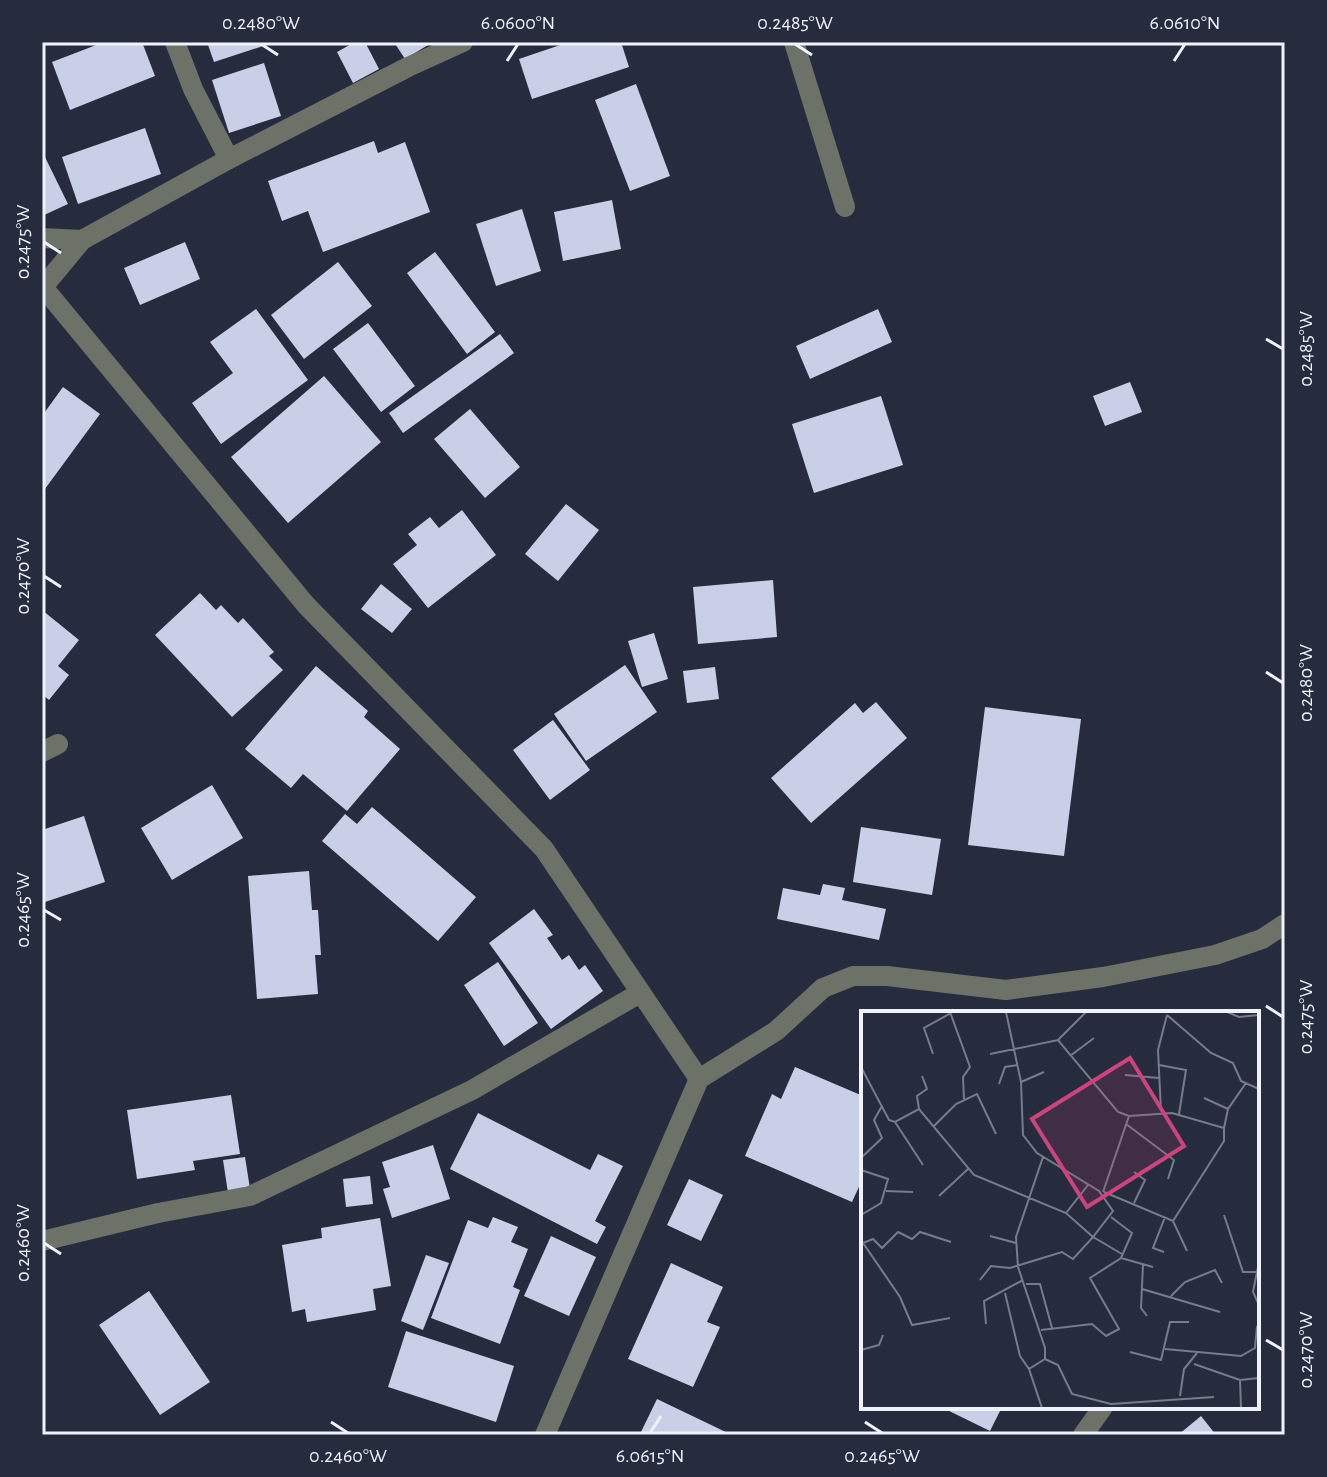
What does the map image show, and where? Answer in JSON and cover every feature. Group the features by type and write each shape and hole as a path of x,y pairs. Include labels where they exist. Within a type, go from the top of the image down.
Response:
{"street":[{"path":"175,42 193,89 229,159"},
{"path":"463,42 229,159 82,240 43,288 306,605 544,849 699,1079"},
{"path":"794,42 845,207"},
{"path":"42,238 82,240"},
{"path":"545,1435 699,1079 776,1031 823,988 853,976 887,976 1006,990 1103,977 1215,955 1262,939 1285,924"},
{"path":"42,1241 158,1213 250,1196 472,1090 640,993"},
{"path":"1083,1435 1102,1409"}],"building":[{"path":"104,42 142,42 155,76 70,110 52,62"},
{"path":"207,42 272,42 272,43 214,62"},
{"path":"355,42 365,42 379,69 353,83 337,52"},
{"path":"394,42 433,42 405,59"},
{"path":"569,42 621,42 629,67 532,99 519,59"},
{"path":"264,63 281,116 229,133 212,80"},
{"path":"636,84 670,176 630,191 595,100"},
{"path":"145,128 161,174 78,204 62,157"},
{"path":"374,141 378,153 405,142 430,212 323,252 308,211 282,221 268,181"},
{"path":"42,151 68,204 42,216"},
{"path":"612,200 621,249 563,261 554,212"},
{"path":"522,209 541,271 496,286 476,224"},
{"path":"185,242 200,279 140,305 124,268"},
{"path":"435,252 495,332 467,354 407,273"},
{"path":"338,262 372,306 304,359 271,315"},
{"path":"256,309 308,380 221,444 192,403 233,373 210,342"},
{"path":"878,309 892,342 810,379 796,346"},
{"path":"368,323 415,386 381,412 333,349"},
{"path":"500,334 514,353 403,433 389,413"},
{"path":"324,376 381,442 288,523 231,457"},
{"path":"1130,382 1142,412 1105,426 1093,396"},
{"path":"63,387 100,414 42,493 42,416"},
{"path":"881,396 903,465 814,493 792,424"},
{"path":"470,409 520,467 485,498 434,439"},
{"path":"566,504 599,530 558,581 525,554"},
{"path":"462,510 496,555 428,608 393,564 417,545 408,534 430,517 439,528"},
{"path":"773,580 777,637 698,644 693,587"},
{"path":"381,584 412,609 392,633 361,609"},
{"path":"200,593 216,610 221,605 238,623 243,618 274,652 269,656 283,670 232,717 155,635"},
{"path":"42,610 79,640 58,666 69,675 49,700 42,694"},
{"path":"654,633 668,679 642,687 628,641"},
{"path":"625,665 657,712 586,761 554,714"},
{"path":"316,666 368,711 364,717 400,749 347,811 303,774 291,788 245,749"},
{"path":"715,667 719,699 687,703 683,671"},
{"path":"876,702 907,738 811,823 771,778 855,703 863,713"},
{"path":"985,707 1081,719 1064,856 968,845"},
{"path":"553,720 590,770 550,800 513,750"},
{"path":"212,785 243,838 172,880 141,828"},
{"path":"372,807 476,897 438,941 322,841 345,814 357,824"},
{"path":"84,816 105,882 42,903 42,830"},
{"path":"861,827 941,839 932,895 853,882"},
{"path":"309,871 312,910 318,910 321,955 315,955 318,994 257,999 248,876"},
{"path":"823,884 845,888 842,900 886,909 879,940 777,919 783,888 820,895"},
{"path":"534,909 553,935 547,938 562,960 569,955 579,970 585,965 603,991 551,1029 489,943"},
{"path":"498,962 538,1023 504,1046 464,985"},
{"path":"795,1067 861,1095 861,1182 852,1202 745,1156 772,1094 781,1099"},
{"path":"231,1095 240,1154 193,1161 195,1170 137,1179 127,1110"},
{"path":"478,1113 590,1170 598,1154 623,1166 595,1221 606,1227 597,1244 450,1169"},
{"path":"433,1145 450,1199 392,1218 383,1189 390,1187 382,1162"},
{"path":"245,1157 250,1189 228,1193 223,1160"},
{"path":"370,1176 373,1204 346,1207 343,1179"},
{"path":"689,1179 723,1195 701,1241 667,1225"},
{"path":"493,1217 518,1227 511,1242 528,1249 513,1287 520,1290 500,1344 431,1318 468,1220 488,1228"},
{"path":"380,1218 391,1286 373,1289 376,1310 307,1322 305,1309 292,1312 282,1245 322,1238 321,1228"},
{"path":"551,1236 596,1257 569,1316 524,1296"},
{"path":"426,1255 449,1263 423,1330 401,1321"},
{"path":"671,1263 723,1287 707,1322 720,1327 693,1387 628,1359"},
{"path":"149,1291 210,1382 160,1415 99,1325"},
{"path":"406,1331 514,1366 496,1422 388,1387"},
{"path":"657,1399 732,1435 642,1435"},
{"path":"945,1409 1001,1409 990,1431"},
{"path":"1201,1416 1216,1435 1178,1435"}]}
